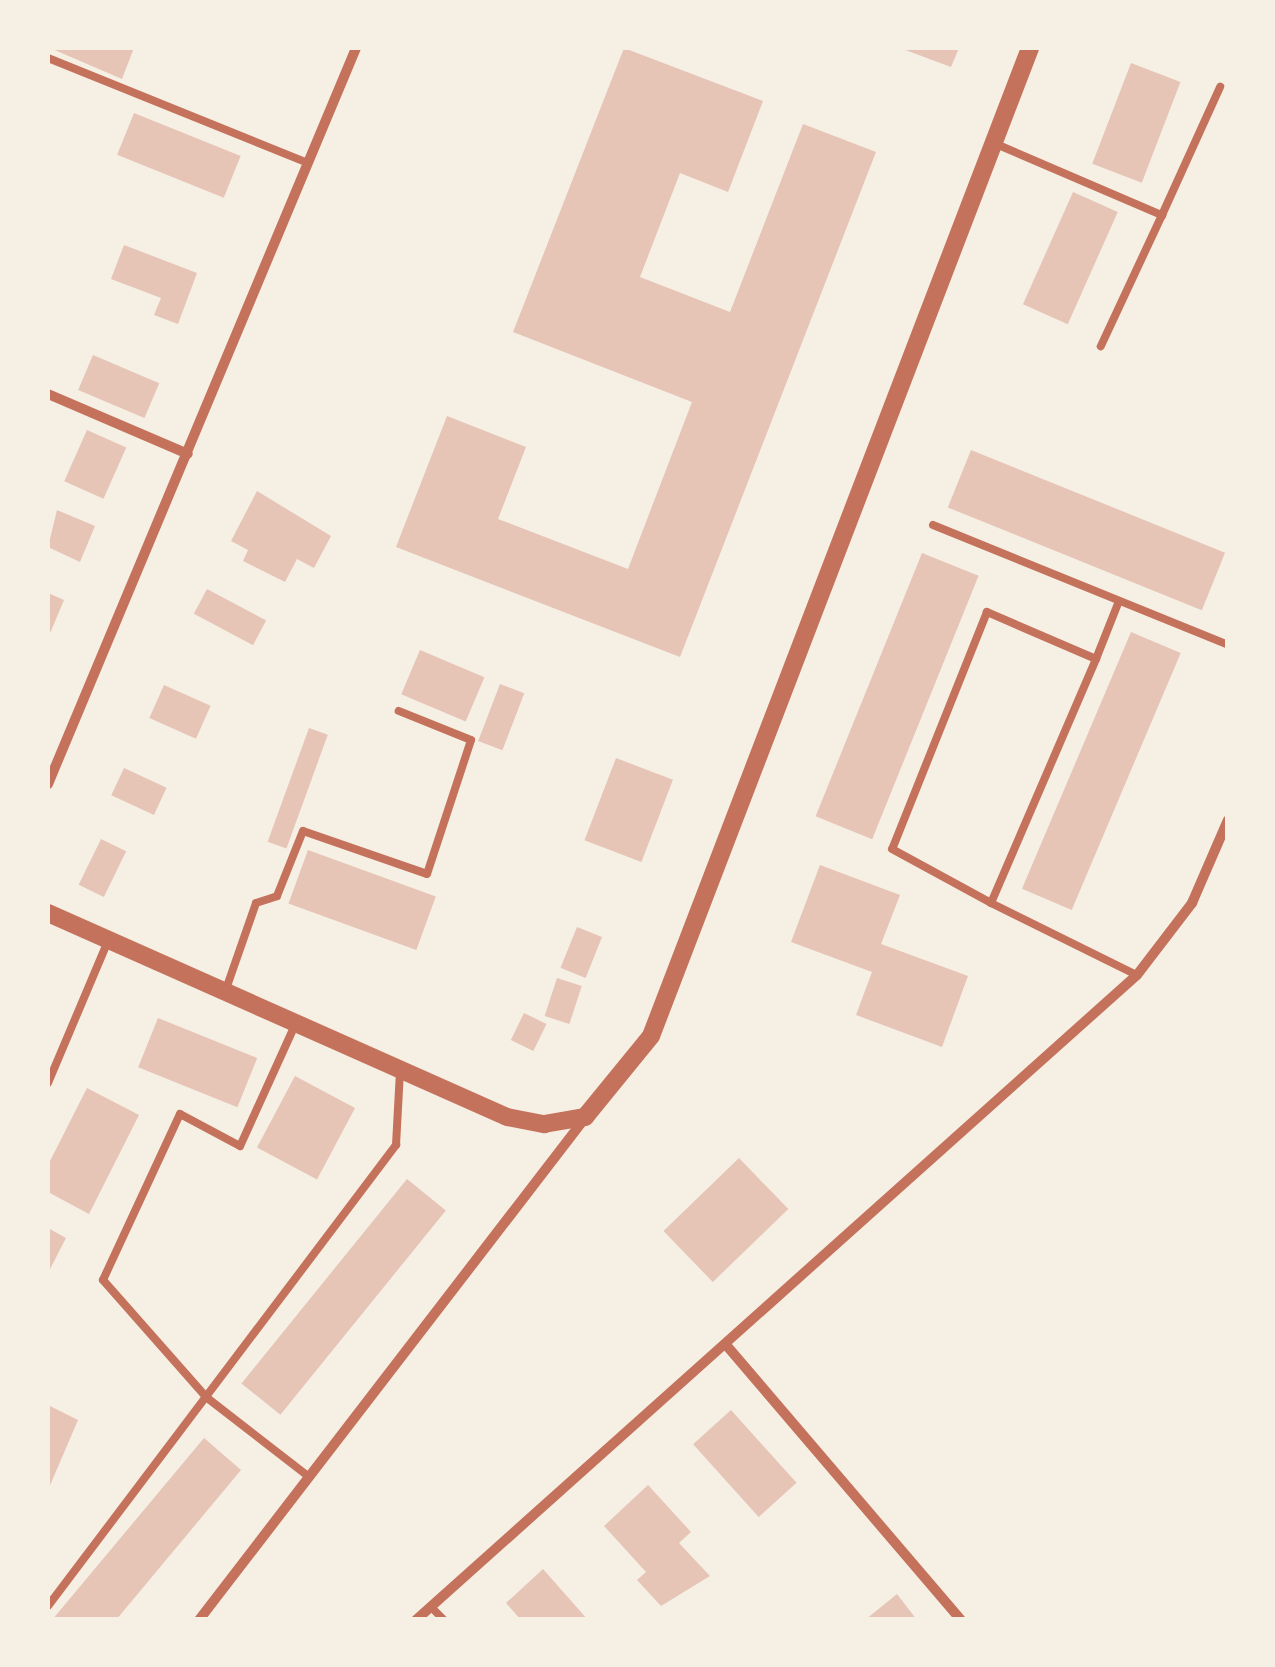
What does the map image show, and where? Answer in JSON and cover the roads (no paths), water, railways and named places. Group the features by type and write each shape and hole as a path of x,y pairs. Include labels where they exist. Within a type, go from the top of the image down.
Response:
{"street":[{"path":"48,784 356,48"},
{"path":"199,1620 585,1117 652,1036 1030,48"},
{"path":"48,394 188,454"},
{"path":"416,1620 727,1346 1136,975 1192,902 1228,820"},
{"path":"48,913 507,1117 544,1124 585,1117"},
{"path":"727,1346 961,1620"}],"lane":[{"path":"48,58 308,164"},
{"path":"1101,346 1220,88"},
{"path":"992,143 1162,215"},
{"path":"933,525 1228,646"},
{"path":"991,903 1119,601"},
{"path":"1096,659 987,612 892,849 1136,975"},
{"path":"225,992 256,903 277,896 303,831 427,874 472,740 399,710"},
{"path":"48,1083 108,941"},
{"path":"296,1024 240,1146 180,1114 102,1280 206,1396 309,1477"},
{"path":"48,1606 396,1144 400,1069"},
{"path":"431,1607 444,1620"}]}
